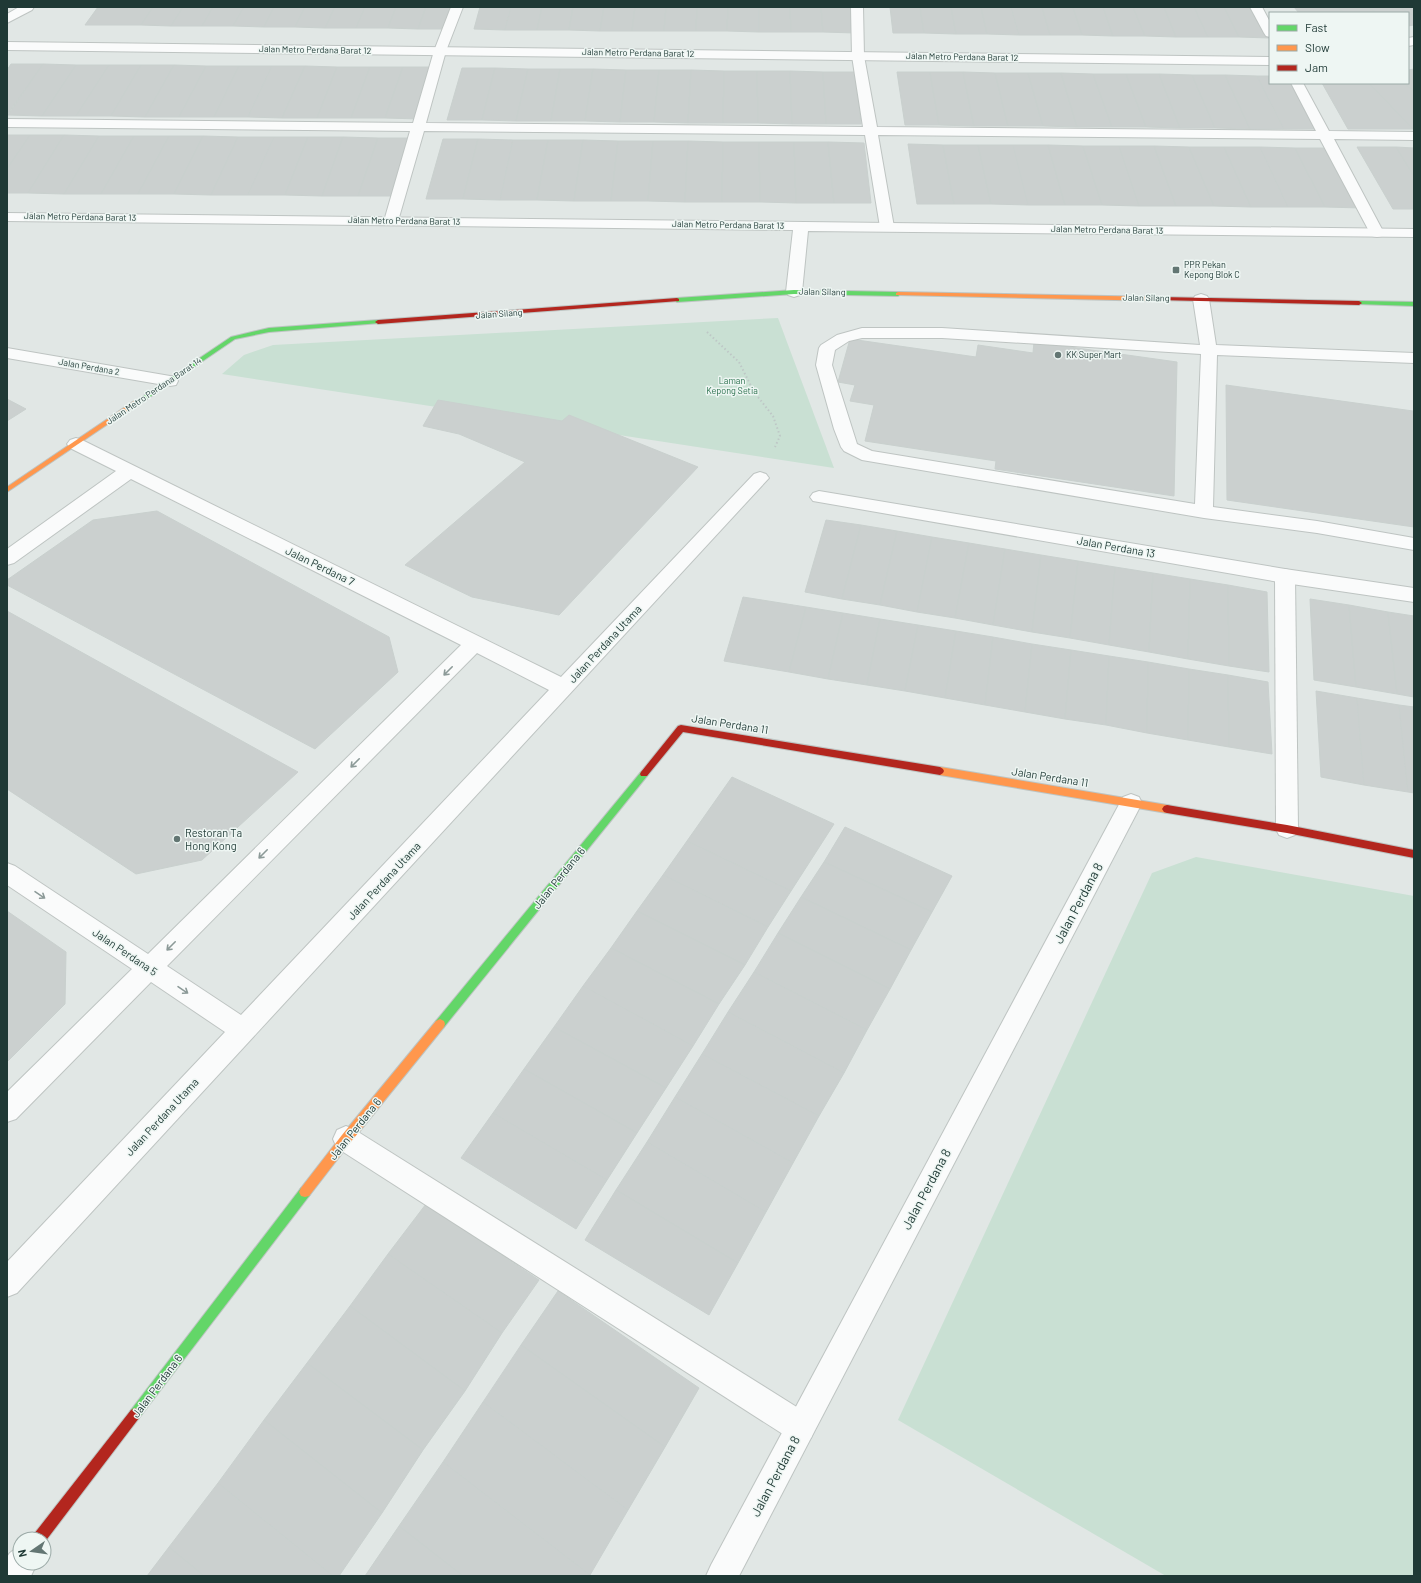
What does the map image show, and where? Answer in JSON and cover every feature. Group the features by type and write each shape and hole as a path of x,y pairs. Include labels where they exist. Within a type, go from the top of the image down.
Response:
{"street":[{"path":"7,19 28,7"},
{"path":"391,221 440,51 457,7"},
{"path":"857,7 858,56 887,228"},
{"path":"1256,7 1269,31"},
{"name":"Jalan Metro Perdana Barat 12","path":"7,46 1269,61"},
{"path":"1298,84 1377,233"},
{"path":"7,123 1414,136"},
{"name":"Jalan Metro Perdana Barat 13","path":"7,216 887,228 1414,233"},
{"name":"Jalan Metro Perdana Barat 13","path":"794,292 801,226"},
{"name":"Jalan Silang","path":"233,338 269,330 794,292 1414,304"},
{"path":"1201,299 1209,350 1204,512"},
{"path":"1414,358 1209,350 942,333 862,333 843,338 827,348 824,365 843,429 850,447 868,456 1204,512 1317,527 1414,544"},
{"name":"Jalan Metro Perdana Barat 14","path":"7,490 233,338"},
{"name":"Jalan Perdana 2","path":"7,353 170,381"},
{"name":"Jalan Perdana 7","path":"76,444 564,688"},
{"path":"7,558 129,471"},
{"name":"Jalan Perdana Utama","path":"7,1283 760,478"},
{"name":"Jalan Perdana 13","path":"819,497 1286,576 1414,595"},
{"path":"1286,576 1287,829"},
{"path":"7,1110 475,643"},
{"name":"Jalan Perdana 11","path":"681,728 1287,829 1414,854"},
{"name":"Jalan Perdana 6","path":"45,1531 346,1139 681,728"},
{"name":"Jalan Perdana 8","path":"722,1576 1131,803"},
{"name":"Jalan Perdana 5","path":"7,873 244,1030"},
{"path":"346,1139 800,1427"}],"path":[{"path":"692,300 703,328 739,362 754,392 773,416 780,436 760,478"}],"green space":[{"name":"Laman Kepong Setia","path":"778,318 834,468 222,374 244,355 273,345"},
{"path":"1196,857 1414,896 1414,1576 1166,1576 898,1420 1152,873"}],"building":[{"path":"98,7 153,7 141,25 85,25"},
{"path":"153,7 183,7 171,26 141,25"},
{"path":"183,7 213,7 202,26 171,26"},
{"path":"213,7 244,7 233,26 202,26"},
{"path":"244,7 274,7 264,27 233,26"},
{"path":"274,7 305,7 295,27 264,27"},
{"path":"305,7 335,7 325,28 295,27"},
{"path":"335,7 365,7 356,28 325,28"},
{"path":"365,7 396,7 388,28 356,28"},
{"path":"396,7 426,7 418,29 388,28"},
{"path":"426,7 456,7 449,29 418,29"},
{"path":"480,7 511,7 505,30 474,29"},
{"path":"511,7 542,7 537,30 505,30"},
{"path":"542,7 573,7 569,30 537,30"},
{"path":"573,7 604,7 600,31 569,30"},
{"path":"604,7 635,7 632,31 600,31"},
{"path":"635,7 666,7 664,31 632,31"},
{"path":"666,7 697,7 696,31 664,31"},
{"path":"697,7 728,7 727,31 696,31"},
{"path":"728,7 759,7 759,32 727,31"},
{"path":"759,7 790,7 791,32 759,32"},
{"path":"790,7 821,7 823,32 791,32"},
{"path":"821,7 852,7 855,33 823,32"},
{"path":"890,7 920,7 924,33 893,33"},
{"path":"920,7 951,7 956,34 924,33"},
{"path":"951,7 981,7 987,34 956,34"},
{"path":"981,7 1011,7 1019,35 987,34"},
{"path":"1011,7 1042,7 1050,35 1019,35"},
{"path":"1042,7 1073,7 1082,35 1050,35"},
{"path":"1073,7 1103,7 1113,36 1082,35"},
{"path":"1103,7 1133,7 1145,36 1113,36"},
{"path":"1133,7 1164,7 1176,37 1145,36"},
{"path":"1164,7 1194,7 1208,37 1176,37"},
{"path":"1194,7 1224,7 1239,37 1208,37"},
{"path":"1224,7 1255,7 1269,38 1239,37"},
{"path":"1294,7 1337,7 1344,12 1298,12"},
{"path":"1337,7 1368,7 1376,12 1344,12"},
{"path":"1368,7 1400,7 1408,12 1376,12"},
{"path":"1400,7 1414,7 1414,16"},
{"path":"1409,13 1414,16 1414,25 1409,26"},
{"path":"11,64 43,64 7,115 7,70"},
{"path":"43,64 76,65 42,116 8,115"},
{"path":"76,65 109,65 76,116 42,116"},
{"path":"109,65 141,65 111,116 76,116"},
{"path":"141,65 174,65 145,117 111,116"},
{"path":"174,65 206,66 179,117 145,117"},
{"path":"206,66 239,66 214,117 179,117"},
{"path":"239,66 272,66 248,117 214,117"},
{"path":"272,66 305,66 282,118 248,117"},
{"path":"305,66 337,67 317,118 282,118"},
{"path":"337,67 370,67 351,118 317,118"},
{"path":"370,67 403,67 385,118 351,118"},
{"path":"403,67 436,67 420,119 385,118"},
{"path":"462,68 495,68 482,120 447,120"},
{"path":"495,68 528,69 516,121 482,120"},
{"path":"528,69 560,69 551,121 516,121"},
{"path":"560,69 593,69 585,121 551,121"},
{"path":"593,69 626,70 620,122 585,121"},
{"path":"1414,69 1414,91 1404,84 1409,84 1409,70"},
{"path":"626,70 659,70 654,122 620,122"},
{"path":"659,70 691,70 688,123 654,122"},
{"path":"691,70 724,71 723,123 688,123"},
{"path":"724,71 757,71 758,123 723,123"},
{"path":"757,71 790,71 792,124 758,123"},
{"path":"790,71 823,72 826,124 792,124"},
{"path":"823,72 856,72 861,124 826,124"},
{"path":"897,72 930,72 939,125 905,125"},
{"path":"930,72 963,72 974,126 939,125"},
{"path":"963,72 995,73 1008,126 974,126"},
{"path":"995,73 1028,73 1043,126 1008,126"},
{"path":"1028,73 1061,73 1077,127 1043,126"},
{"path":"1061,73 1093,74 1112,127 1077,127"},
{"path":"1093,74 1126,74 1146,127 1112,127"},
{"path":"1126,74 1159,74 1180,128 1146,127"},
{"path":"1159,74 1192,75 1215,128 1180,128"},
{"path":"1192,75 1225,75 1250,129 1215,128"},
{"path":"1225,75 1257,76 1284,129 1250,129"},
{"path":"1257,76 1269,76 1269,84 1295,84 1319,129 1284,129"},
{"path":"1323,84 1370,84 1413,129 1348,129"},
{"path":"1370,84 1404,84 1414,91 1413,129"},
{"path":"7,135 30,135 7,169"},
{"path":"30,135 64,135 28,193 7,193 7,169"},
{"path":"64,135 99,136 64,194 28,193"},
{"path":"99,136 134,136 101,194 64,194"},
{"path":"134,136 169,136 138,194 101,194"},
{"path":"169,136 203,136 174,194 138,194"},
{"path":"203,136 238,137 211,195 174,194"},
{"path":"238,137 274,137 248,195 211,195"},
{"path":"274,137 308,137 285,195 248,195"},
{"path":"308,137 343,137 322,196 285,195"},
{"path":"343,137 378,138 358,196 322,196"},
{"path":"378,138 413,138 395,196 358,196"},
{"path":"443,139 478,139 463,199 426,199"},
{"path":"478,139 513,140 500,200 463,199"},
{"path":"513,140 548,140 537,200 500,200"},
{"path":"548,140 583,140 574,201 537,200"},
{"path":"583,140 618,141 611,201 574,201"},
{"path":"618,141 653,141 648,201 611,201"},
{"path":"653,141 688,141 685,202 648,201"},
{"path":"688,141 723,142 722,202 685,202"},
{"path":"723,142 759,142 760,202 722,202"},
{"path":"759,142 794,142 796,203 760,202"},
{"path":"794,142 828,142 834,203 796,203"},
{"path":"828,142 864,143 871,203 834,203"},
{"path":"908,144 943,145 954,204 917,204"},
{"path":"943,145 978,145 991,204 954,204"},
{"path":"978,145 1013,145 1028,205 991,204"},
{"path":"1013,145 1048,145 1065,205 1028,205"},
{"path":"1048,145 1083,146 1102,205 1065,205"},
{"path":"1083,146 1119,146 1139,206 1102,205"},
{"path":"1119,146 1154,146 1176,206 1139,206"},
{"path":"1154,146 1189,147 1214,206 1176,206"},
{"path":"1189,147 1224,147 1251,207 1214,206"},
{"path":"1224,147 1260,147 1288,207 1251,207"},
{"path":"1260,147 1295,148 1325,207 1288,207"},
{"path":"1357,147 1396,147 1414,176 1414,209 1393,209"},
{"path":"1396,147 1414,148 1414,176"},
{"path":"1295,148 1330,148 1362,208 1325,207"},
{"path":"850,339 976,357 978,345 1033,353 1034,342 1177,362 1174,496 995,469 996,461 865,441 874,405 850,401 855,385 838,382"},
{"path":"1226,385 1413,411 1414,527 1227,500"},
{"path":"7,399 26,409 7,421"},
{"path":"438,400 562,421 569,415 698,467 559,615 472,597 405,565 525,462 459,434 423,426"},
{"path":"157,511 389,637 398,672 315,749 7,585 7,580 93,520"},
{"path":"826,520 861,525 842,599 805,592"},
{"path":"861,525 897,531 880,605 842,599"},
{"path":"897,531 932,537 917,612 880,605"},
{"path":"932,537 969,543 955,618 917,612"},
{"path":"969,543 1005,549 993,625 955,618"},
{"path":"1005,549 1041,555 1032,632 993,625"},
{"path":"1041,555 1078,561 1070,638 1032,632"},
{"path":"1078,561 1115,567 1109,645 1070,638"},
{"path":"1115,567 1153,573 1149,652 1109,645"},
{"path":"1153,573 1190,579 1188,659 1149,652"},
{"path":"1190,579 1228,585 1229,666 1188,659"},
{"path":"1228,585 1267,592 1269,672 1229,666"},
{"path":"743,597 806,607 789,672 724,661"},
{"path":"1310,599 1349,605 1356,687 1314,680"},
{"path":"1349,605 1388,612 1397,694 1356,687"},
{"path":"806,607 843,613 828,679 789,672"},
{"path":"7,611 298,772 202,860 136,874 7,789"},
{"path":"1388,612 1414,616 1414,697 1397,694"},
{"path":"843,613 880,619 867,685 828,679"},
{"path":"880,619 918,625 905,691 867,685"},
{"path":"918,625 956,631 945,698 905,691"},
{"path":"956,631 993,637 985,705 945,698"},
{"path":"993,637 1032,644 1025,712 985,705"},
{"path":"1032,644 1071,650 1065,719 1025,712"},
{"path":"1071,650 1109,656 1106,725 1065,719"},
{"path":"1109,656 1148,662 1147,733 1106,725"},
{"path":"1148,662 1189,669 1188,740 1147,733"},
{"path":"1189,669 1228,675 1229,747 1188,740"},
{"path":"1228,675 1268,682 1272,754 1229,747"},
{"path":"1316,691 1357,698 1364,785 1321,777"},
{"path":"1357,698 1399,705 1408,792 1364,785"},
{"path":"1399,705 1414,707 1414,793 1408,792"},
{"path":"732,777 834,824 791,891 687,841"},
{"path":"845,827 952,876 932,912 824,862"},
{"path":"687,841 791,891 768,927 663,875"},
{"path":"824,862 932,912 911,950 801,897"},
{"path":"663,875 768,927 745,965 637,911"},
{"path":"801,897 911,950 890,989 778,933"},
{"path":"7,911 66,952 65,1004 7,1062"},
{"path":"637,911 745,965 719,1004 611,948"},
{"path":"778,933 890,989 867,1030 754,972"},
{"path":"611,948 719,1004 693,1046 583,986"},
{"path":"754,972 867,1030 844,1073 728,1012"},
{"path":"583,986 693,1046 666,1088 554,1027"},
{"path":"728,1012 844,1073 819,1116 702,1054"},
{"path":"554,1027 666,1088 637,1133 524,1069"},
{"path":"702,1054 819,1116 793,1163 675,1097"},
{"path":"524,1069 637,1133 607,1180 493,1113"},
{"path":"675,1097 793,1163 766,1212 647,1142"},
{"path":"493,1113 607,1180 576,1229 461,1158"},
{"path":"647,1142 766,1212 738,1263 616,1190"},
{"path":"616,1190 738,1263 709,1315 585,1240"},
{"path":"426,1204 539,1280 502,1333 388,1254"},
{"path":"388,1254 502,1333 465,1391 350,1306"},
{"path":"558,1291 699,1388 665,1447 521,1345"},
{"path":"350,1306 465,1391 423,1450 307,1363"},
{"path":"521,1345 665,1447 628,1510 483,1402"},
{"path":"307,1363 423,1450 382,1513 264,1420"},
{"path":"483,1402 628,1510 590,1575 443,1462"},
{"path":"264,1420 382,1513 339,1576 333,1576 218,1483"},
{"path":"443,1462 590,1576 463,1576 399,1526"},
{"path":"218,1483 333,1576 204,1576 169,1547"},
{"path":"399,1526 463,1576 365,1576"},
{"path":"169,1547 204,1576 147,1576"}],"traffic: fast":[{"path":"677,300 794,292 898,294"},
{"path":"1359,303 1414,304"},
{"path":"136,403 233,338 269,330 378,322"},
{"path":"440,1024 644,774"},
{"path":"135,1414 305,1192"}],"traffic: slow":[{"path":"898,294 1160,299"},
{"path":"7,490 136,403"},
{"path":"940,771 1167,809"},
{"path":"305,1192 346,1139 440,1024"}],"traffic: jam":[{"path":"1160,299 1359,303"},
{"path":"378,322 677,300"},
{"path":"644,774 681,728 940,771"},
{"path":"1167,809 1287,829 1414,854"},
{"path":"45,1531 135,1414"}],"place":[{"name":"PPR Pekan Kepong Blok C","path":"1176,270"},
{"name":"KK Super Mart","path":"1058,355"},
{"name":"Restoran Ta Hong Kong","path":"177,839"}]}
